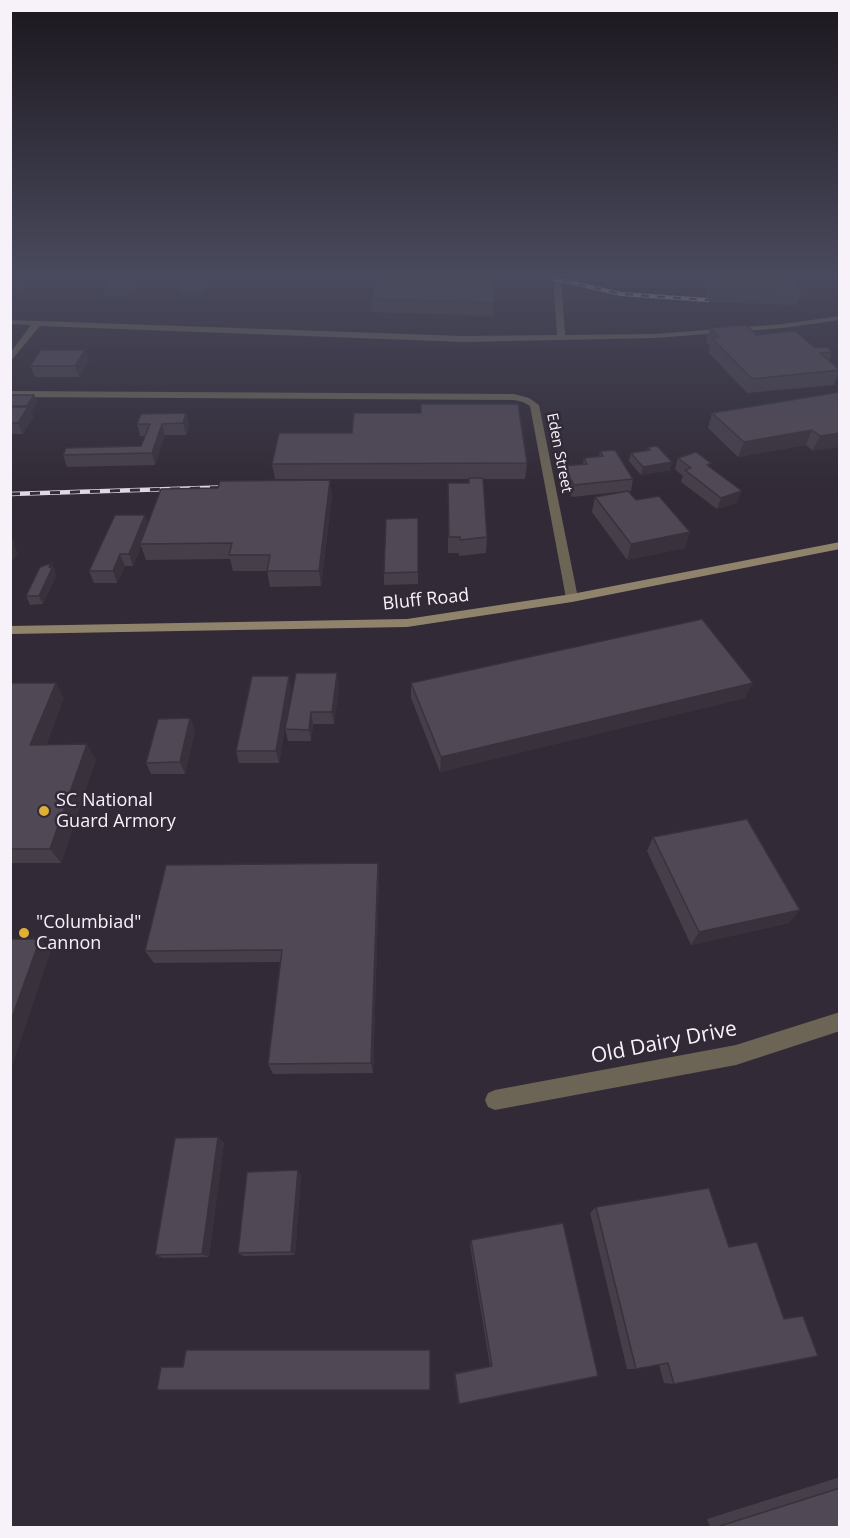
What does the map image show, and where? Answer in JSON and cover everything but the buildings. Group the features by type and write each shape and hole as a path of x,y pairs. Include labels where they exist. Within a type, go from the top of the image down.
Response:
{"main road":[{"name":"Bluff Road","path":"10,630 407,623 572,598 840,545"}],"street":[{"name":"Eden Street","path":"10,394 526,399 534,405 572,598"},
{"name":"Old Dairy Drive","path":"495,1100 736,1055 840,1021"}],"railway":[{"path":"10,494 235,487"}],"place":[{"name":"SC National Guard Armory","path":"44,811"},
{"name":"\"Columbiad\" Cannon","path":"24,933"}]}
